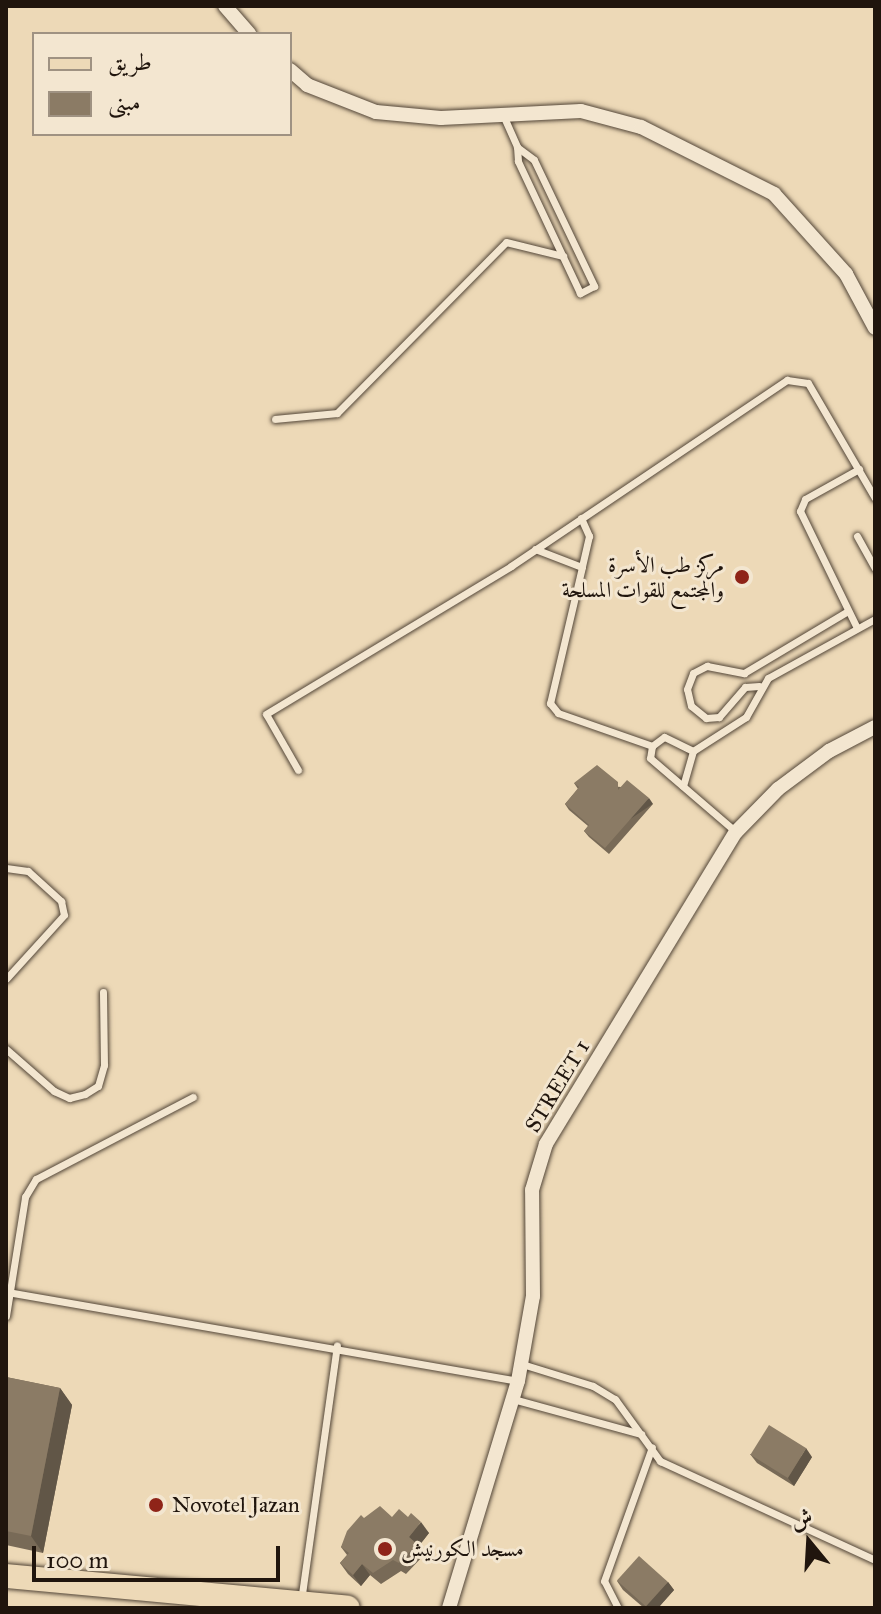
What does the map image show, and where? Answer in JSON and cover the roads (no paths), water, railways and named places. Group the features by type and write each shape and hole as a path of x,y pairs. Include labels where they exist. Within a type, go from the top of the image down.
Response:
{"main road":[{"path":"6,1576 301,1601 348,1608"}],"street":[{"path":"225,6 247,32"},
{"path":"292,72 307,85 376,112 441,118 581,111 641,127 774,194 846,274 875,328"},
{"name":"STREET 1","path":"449,1608 522,1364 533,1296 532,1190 546,1144 736,832 778,789 829,751 875,727"}],"lane":[{"path":"503,115 517,147 518,161 580,293 594,286 534,160 517,147"},
{"path":"275,419 337,413 506,242 563,256"},
{"path":"298,770 266,714 535,549 787,380 808,383 875,498"},
{"path":"857,628 800,511 805,499 859,469"},
{"path":"581,518 589,536 550,703 558,713 652,746"},
{"path":"857,536 875,568"},
{"path":"535,549 582,567"},
{"path":"848,611 744,673 707,666 693,673 687,689 691,706 706,718 719,717 745,687 759,686 875,619"},
{"path":"683,786 693,751 746,717 759,686"},
{"path":"693,751 664,737 652,746 650,758 736,832"},
{"path":"6,868 28,871 61,901 64,915 6,979"},
{"path":"6,1049 54,1091 69,1098 85,1094 98,1086 104,1065 103,992"},
{"path":"6,1316 13,1293 25,1197 36,1179 193,1097"},
{"path":"13,1293 337,1346 518,1381"},
{"path":"301,1601 337,1346"},
{"path":"522,1364 593,1386 615,1399 660,1461 875,1560"},
{"path":"513,1399 643,1435"},
{"path":"618,1608 604,1581 652,1447"}],"place":[{"name":"مركز طب الأسرة والمجتمع للقوات المسلحة","path":"742,577"},
{"name":"Novotel Jazan","path":"156,1505"},
{"name":"مسجد الكورنيش","path":"385,1549"}]}
